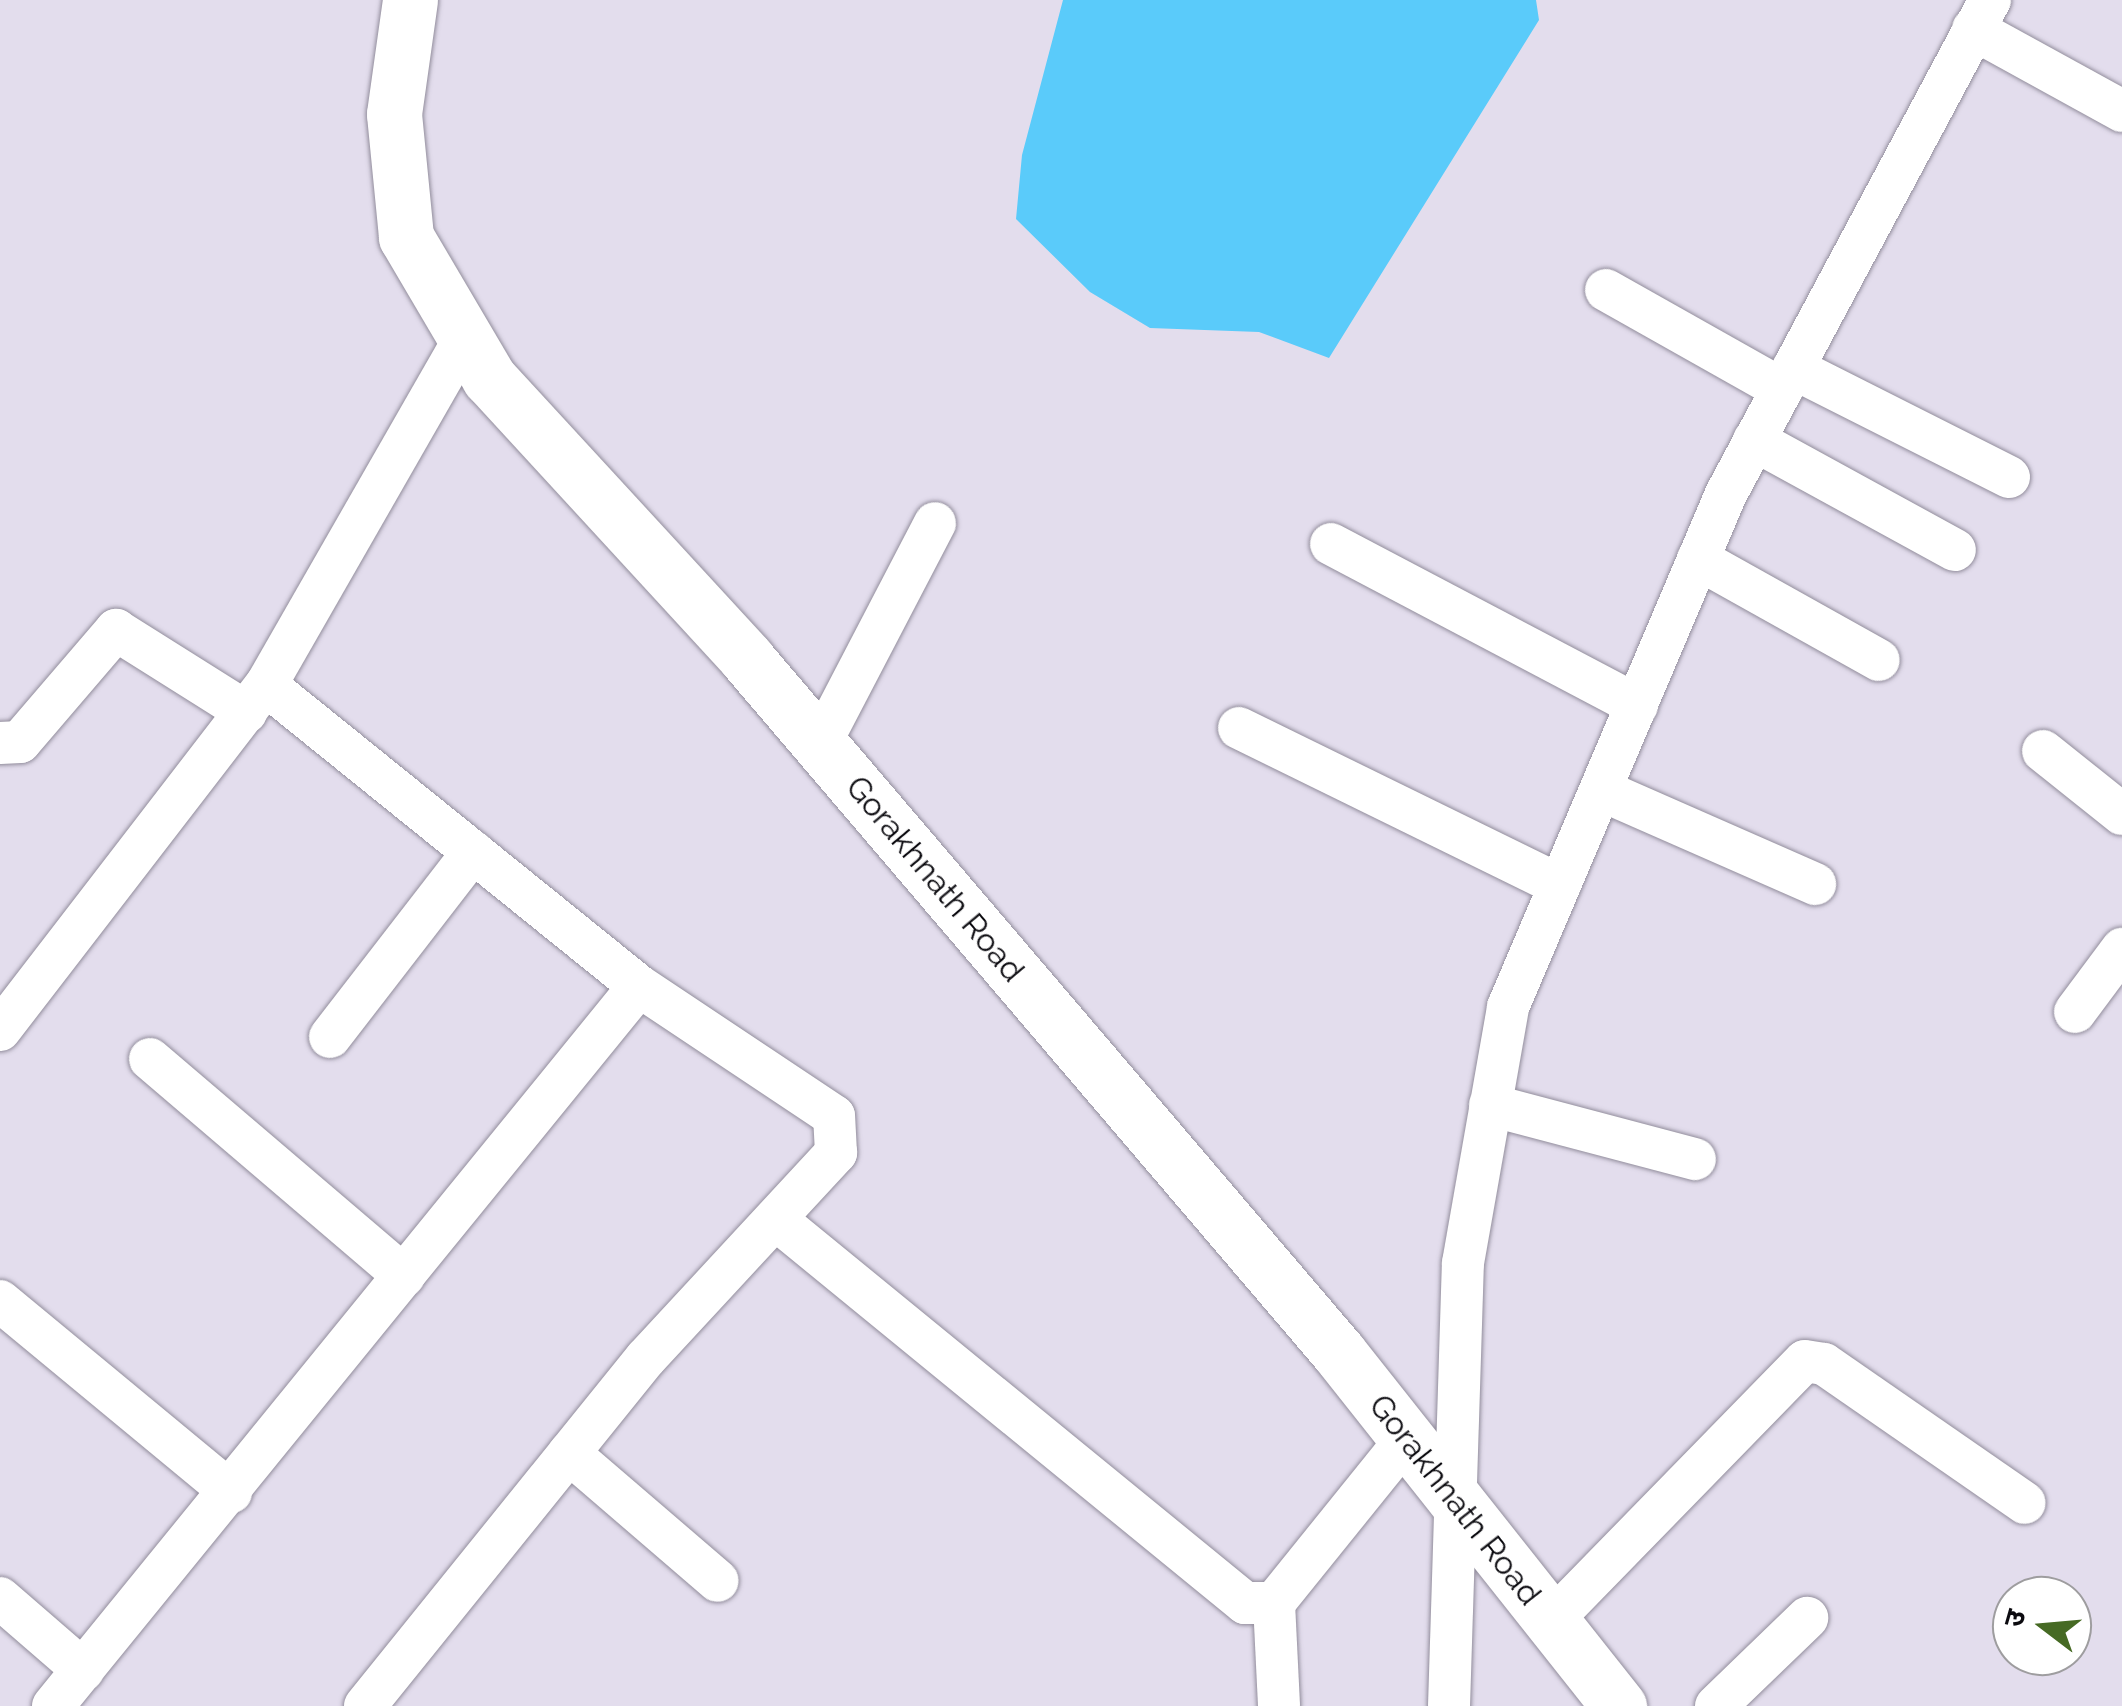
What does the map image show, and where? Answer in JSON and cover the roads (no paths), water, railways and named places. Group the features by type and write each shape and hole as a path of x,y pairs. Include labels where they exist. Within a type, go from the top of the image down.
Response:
{"main road":[{"name":"Gorakhnath Road","path":"410,0 394,114 406,238 488,378 820,744 1407,1438 1618,1706"}],"street":[{"path":"1448,1706 1451,1494 1462,1263 1508,1007 1698,558 1754,440 1981,15 2122,112"},
{"path":"1606,290 1787,378 2010,477"},
{"path":"0,1030 256,698 465,338"},
{"path":"1754,440 1954,550"},
{"path":"820,744 935,522"},
{"path":"1331,544 1636,705"},
{"path":"1698,558 1879,660"},
{"path":"0,743 20,742 116,630 256,698 473,852 640,986 834,1116 836,1153 779,1222 646,1358 365,1706"},
{"path":"1239,728 1560,885"},
{"path":"2043,751 2122,814"},
{"path":"1600,790 1814,884"},
{"path":"330,1037 473,852"},
{"path":"2075,1012 2122,948"},
{"path":"53,1706 640,986"},
{"path":"150,1059 404,1276"},
{"path":"1490,1106 1696,1159"},
{"path":"779,1222 1231,1596 1274,1603"},
{"path":"0,1302 230,1492"},
{"path":"1551,1621 1789,1367 1805,1360 1824,1364 2025,1503"},
{"path":"1279,1706 1274,1603 1407,1438"},
{"path":"569,1453 718,1581"},
{"path":"0,1598 83,1670"},
{"path":"1716,1706 1807,1618"}],"water":[{"path":"1063,0 1536,0 1539,20 1329,358 1259,332 1150,328 1090,292 1016,219 1022,155"}]}
